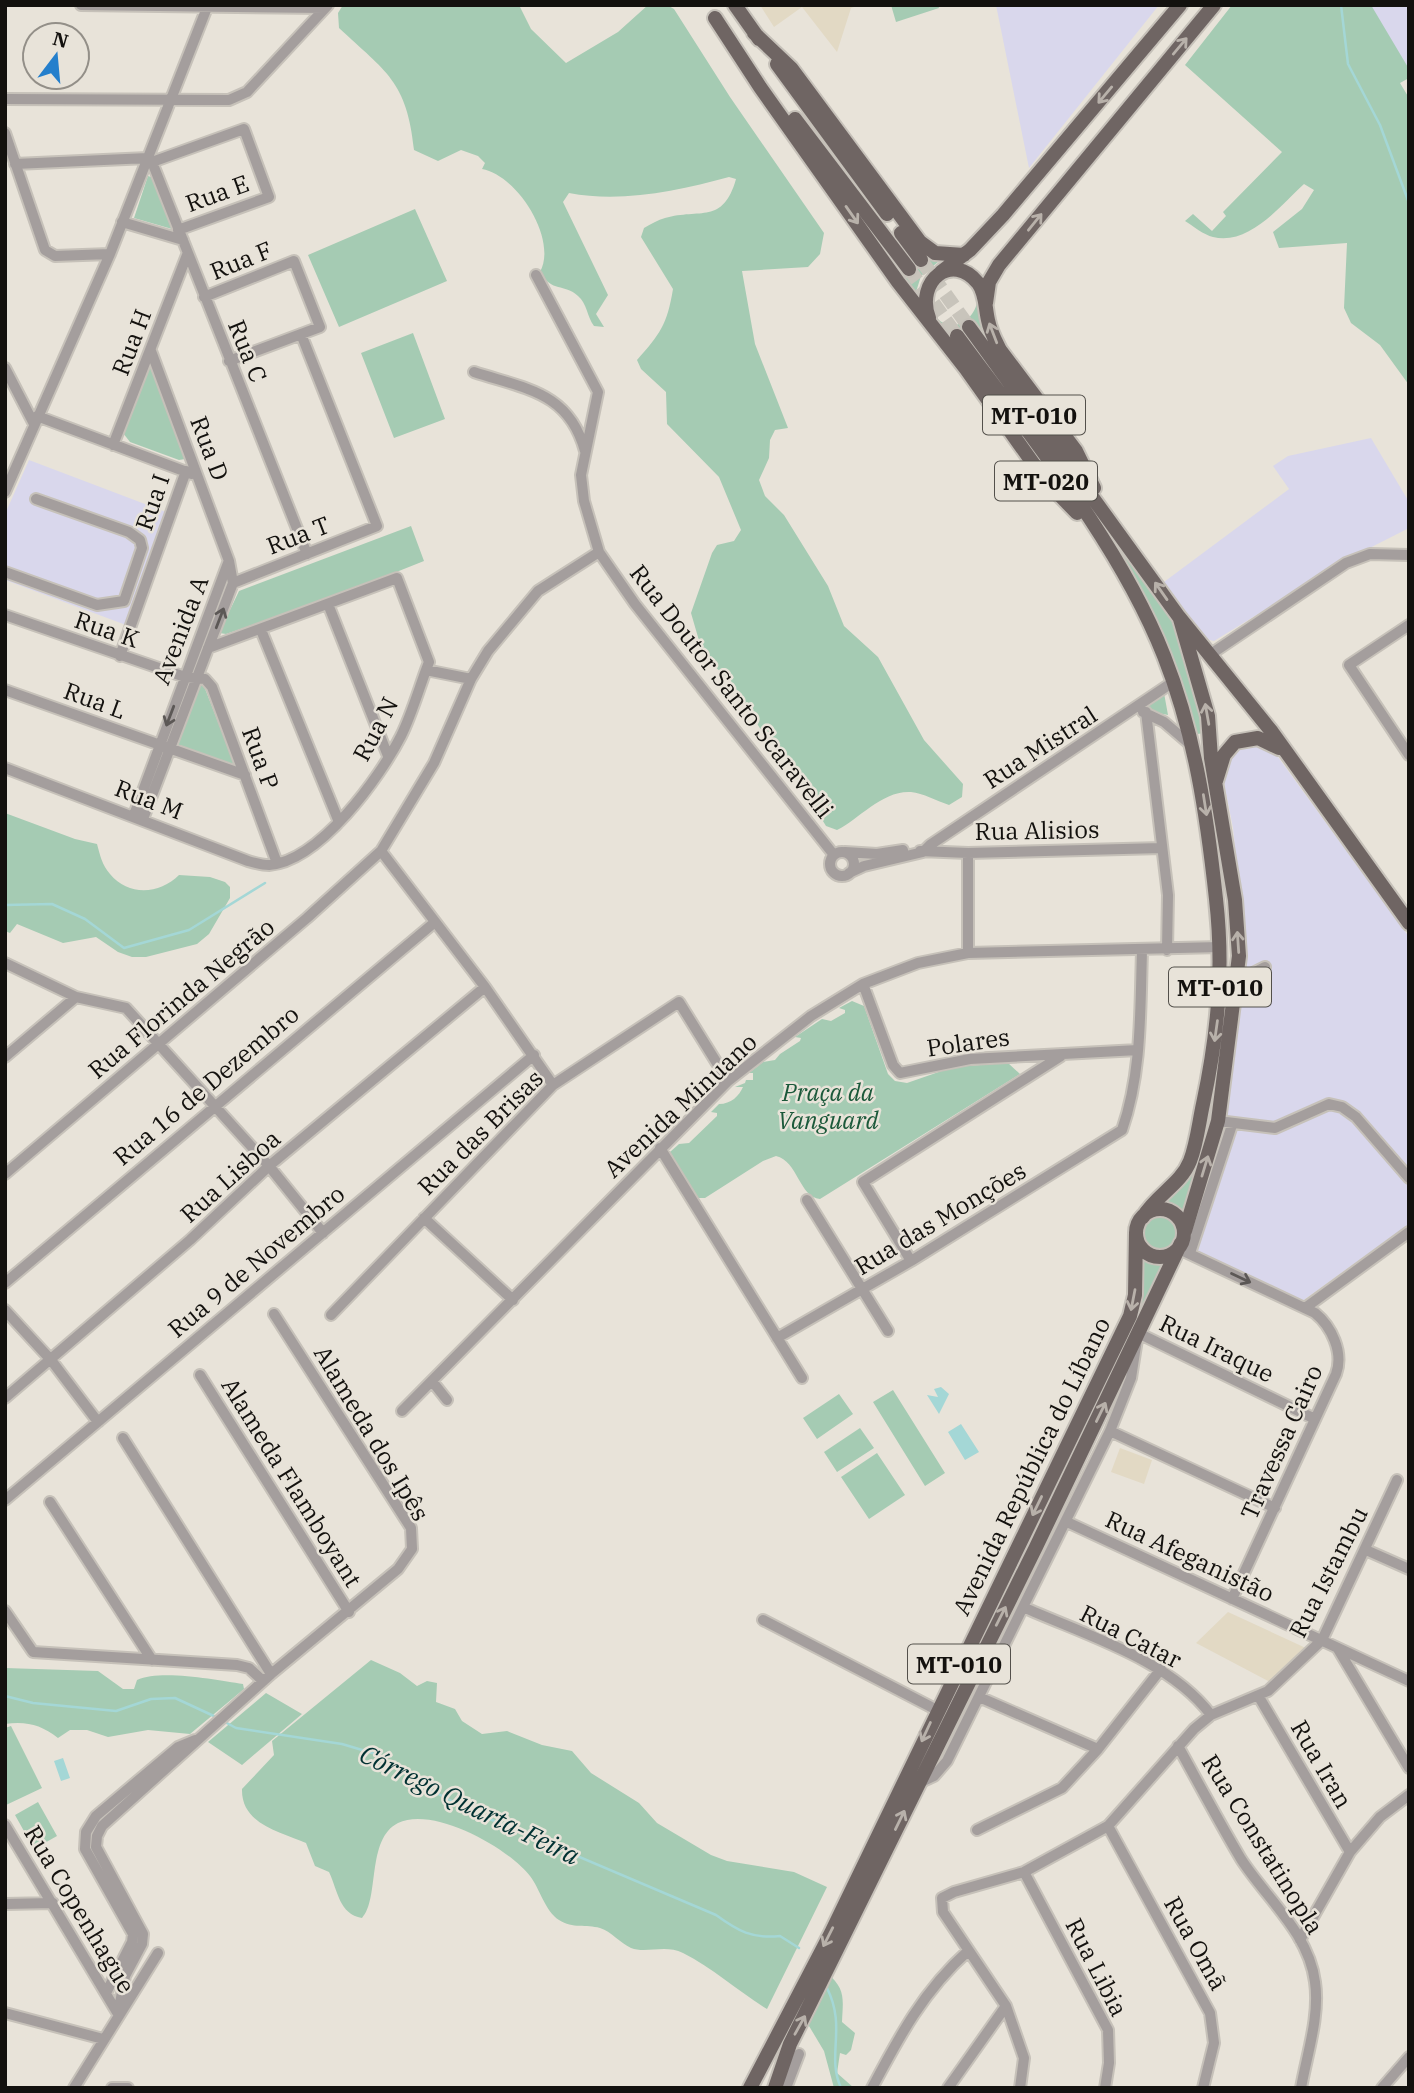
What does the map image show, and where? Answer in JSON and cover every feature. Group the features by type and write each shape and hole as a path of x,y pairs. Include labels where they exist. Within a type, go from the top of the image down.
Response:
{"main road":[{"path":"705,5 915,265 735,5"},
{"path":"931,325 925,307 928,283 976,244 1180,5"},
{"path":"1099,503 1088,469 1000,350 992,334 989,289 1214,5"},
{"path":"715,18 760,87 931,325"},
{"path":"754,33 791,68 920,242 934,253 964,255"},
{"path":"941,272 957,271 969,275 989,289"},
{"name":"Avenida República do Líbano","path":"750,2088 831,1933 1130,1316 1135,1295 1136,1232 1143,1216 1184,1173 1194,1147 1220,1005 1221,947 1206,809 1192,747 1173,682 1158,643 1096,531 1045,453 950,338 931,325"},
{"name":"MT-010","path":"969,327 1179,617 1215,659 1282,750"},
{"name":"Avenida República do Líbano","path":"775,2088 790,2044 917,1784 1042,1550 1138,1333 1184,1244 1225,1123 1240,956 1235,900 1202,688 1179,617"},
{"name":"MT-010","path":"1216,782 1228,749 1242,739 1258,738 1282,750"},
{"path":"1282,750 1409,923"},
{"path":"1136,1232 1141,1248 1155,1257 1170,1254 1184,1244 1180,1218 1168,1210 1155,1210 1143,1216"}],"street":[{"path":"81,5 326,7"},
{"path":"5,492 150,160 208,6"},
{"path":"5,99 170,102 229,100 247,92 326,7"},
{"name":"Rua E","path":"150,160 244,129 269,197 181,235"},
{"path":"5,133 45,250 55,256 110,254"},
{"path":"15,163 150,160"},
{"name":"Rua C","path":"150,160 307,554"},
{"path":"122,222 181,235"},
{"name":"Rua H","path":"113,445 187,255"},
{"name":"Rua F","path":"204,297 294,261 320,327 302,334"},
{"name":"Rua Doutor Santo Scaravelli","path":"536,275 598,392 581,475 584,501 599,552 635,604 839,853"},
{"path":"229,361 302,334"},
{"name":"Rua T","path":"233,583 377,526 302,334"},
{"name":"Rua D","path":"151,351 229,561"},
{"path":"5,368 35,420"},
{"path":"474,372 540,393 565,408 578,427 585,450"},
{"name":"Rua I","path":"35,420 186,471 120,656"},
{"path":"186,471 199,477"},
{"path":"5,572 97,605 124,601 142,548 140,540 129,531 36,499"},
{"name":"Rua Florinda Negrão","path":"5,1174 160,1044 381,851 434,763 471,679 496,640 538,591 599,552"},
{"path":"1215,659 1346,564 1370,554 1409,555"},
{"name":"Avenida A","path":"139,817 159,745 190,678 208,648 233,583 229,561"},
{"name":"Avenida A","path":"139,817 170,749 190,678 229,561"},
{"path":"208,648 397,578 429,662 426,670 471,679"},
{"path":"328,604 388,756"},
{"name":"Rua K","path":"5,615 190,678"},
{"path":"1409,625 1349,665 1409,755"},
{"name":"Rua P","path":"261,630 339,822"},
{"name":"Rua N","path":"277,863 313,844 339,822 401,736 426,670"},
{"name":"Rua P","path":"190,678 205,678 212,687 277,863"},
{"name":"Rua Mistral","path":"922,848 1133,711 1173,682"},
{"name":"Rua L","path":"5,690 245,775"},
{"path":"1133,711 1146,712 1171,727 1192,747"},
{"path":"1146,712 1168,895 1167,950"},
{"name":"Rua M","path":"5,768 139,817 248,861 267,865 277,863"},
{"path":"922,848 841,875 834,873 830,862 839,853 877,854 922,848"},
{"name":"Rua Alisios","path":"922,848 968,853 1162,848"},
{"path":"381,851 485,987 554,1085"},
{"path":"839,853 853,859 849,873"},
{"path":"968,853 968,953"},
{"name":"Rua 16 de Dezembro","path":"5,1283 435,922"},
{"name":"Avenida Minuano","path":"402,1411 728,1081 811,1016 863,984 918,963 968,953 1142,951 1221,947"},
{"path":"1138,1050 1142,951"},
{"path":"5,963 76,997 126,1008 269,1166 323,1233"},
{"path":"1237,981 1265,967"},
{"name":"Polares","path":"863,984 893,1065 900,1073 970,1059 1138,1050"},
{"name":"Rua Lisboa","path":"5,1398 190,1240 269,1166 485,987"},
{"path":"5,1057 76,997"},
{"name":"Rua das Brisas","path":"331,1315 554,1085 679,1002 728,1081"},
{"name":"Rua das Monções","path":"777,1338 911,1261 1122,1130 1132,1101 1138,1050"},
{"name":"Rua 9 de Novembro","path":"5,1500 534,1055"},
{"path":"911,1261 863,1182 1063,1055"},
{"path":"1409,1178 1356,1117 1342,1107 1329,1104 1275,1128 1225,1123 1184,1244 1306,1308 1409,1233"},
{"path":"660,1149 802,1378"},
{"path":"807,1200 888,1331"},
{"path":"424,1218 513,1300"},
{"name":"Travessa Cairo","path":"1232,1600 1336,1374 1340,1359 1324,1321 1306,1308"},
{"path":"5,1310 51,1360 98,1422"},
{"name":"Alameda dos Ipês","path":"137,1943 91,1848 86,1832 178,1747 198,1739 267,1677 349,1612 398,1569 412,1549 411,1528 274,1314"},
{"name":"Rua Iraque","path":"1138,1333 1315,1419"},
{"name":"Avenida República do Líbano","path":"917,1784 934,1776 947,1761 1023,1607 1042,1550 1067,1522 1110,1431 1134,1368 1138,1333"},
{"name":"Alameda Flamboyant","path":"201,1376 349,1612"},
{"path":"432,1381 447,1400"},
{"path":"1110,1431 1275,1508"},
{"path":"123,1438 267,1677"},
{"name":"Rua Istambu","path":"968,1951 941,1908 942,1898 1024,1872 1108,1826 1178,1746 1211,1715 1259,1697 1285,1677 1322,1640 1397,1480"},
{"path":"50,1502 152,1660"},
{"name":"Rua Afeganistão","path":"1067,1522 1409,1681"},
{"path":"1366,1550 1409,1569"},
{"name":"Rua Catar","path":"1023,1607 1161,1669 1211,1715"},
{"path":"5,1611 33,1651 237,1665 267,1677"},
{"path":"763,1620 937,1710"},
{"path":"1338,1649 1409,1768"},
{"path":"977,1830 1062,1788 1161,1669"},
{"path":"979,1697 1098,1748"},
{"name":"Rua Iran","path":"1259,1697 1350,1852"},
{"name":"Rua Constatinopla","path":"1178,1746 1241,1858 1300,1940 1315,1982 1312,2027 1301,2088"},
{"path":"1300,1940 1350,1852 1380,1817 1409,1796"},
{"name":"Rua Copenhague","path":"5,1825 118,2014"},
{"name":"Rua Omã","path":"1108,1826 1210,2013 1214,2043 1203,2088"},
{"name":"Rua Libia","path":"1024,1872 1108,2030 1109,2063 1105,2088"},
{"path":"5,1904 53,1903"},
{"path":"106,1993 110,1981 137,1943"},
{"path":"118,2014 122,1987 137,1943"},
{"path":"872,2088 912,2013 948,1968 968,1951 1006,2006 1024,2058 1020,2088"},
{"path":"74,2088 158,1953"},
{"path":"110,1981 122,1987"},
{"path":"948,2088 1006,2006"},
{"path":"5,2013 103,2039"},
{"path":"786,2088 799,2054"},
{"path":"1382,2088 1409,2057"},
{"path":"112,2088 121,2085 128,2088"}],"shaded area":[{"path":"760,5 860,5 851,8 837,52 802,7 774,27"},
{"path":"996,5 1159,5 1029,168"},
{"path":"1368,5 1409,5 1409,69"},
{"path":"1371,438 1409,502 1409,528 1346,560 1214,641 1206,639 1164,582 1289,489 1273,466 1288,456"},
{"path":"29,460 166,512 126,625 5,580 5,514"},
{"path":"1246,743 1270,746 1409,937 1409,1224 1301,1302 1184,1245 1217,1152 1238,1018 1244,930 1233,828 1222,773 1229,753"},
{"path":"941,1387 949,1394 939,1414 927,1395 938,1397 934,1389"},
{"path":"961,1424 979,1452 965,1460 948,1432"},
{"path":"1120,1448 1152,1460 1144,1484 1111,1472"},
{"path":"1228,1612 1308,1649 1270,1682 1196,1643"},
{"path":"63,1758 70,1778 61,1781 54,1761"}],"green space":[{"path":"343,5 519,5 531,29 566,63 618,32 648,5 667,5 674,9 730,97 824,233 820,254 808,267 742,271 755,344 788,428 775,430 770,440 769,458 759,480 765,496 784,515 828,586 844,626 878,657 924,740 963,784 962,797 949,805 920,794 901,793 881,800 837,830 826,826 779,749 761,730 731,681 713,665 700,644 691,613 712,553 717,545 734,541 741,530 719,477 667,424 666,392 641,369 637,360 661,328 673,289 641,237 644,228 662,219 717,209 731,193 736,179 729,177 670,191 629,196 569,193 563,202 608,295 596,314 604,327 594,326 581,299 573,292 549,283 540,272 544,258 539,226 531,210 508,183 482,169 485,163 478,156 461,150 438,161 414,150 411,127 400,93 382,68 339,28 338,13"},
{"path":"891,5 938,5 939,8 896,22"},
{"path":"1232,5 1371,5 1409,69 1409,78 1400,83 1409,98 1409,385 1380,345 1351,323 1344,308 1347,243 1279,248 1273,232 1302,209 1314,190 1304,184 1263,222 1239,235 1213,237 1185,221 1193,214 1212,231 1226,216 1223,212 1282,152 1185,65"},
{"path":"148,176 154,178 172,229 134,218"},
{"path":"415,209 447,281 339,327 308,255"},
{"path":"932,258 938,262 921,276 915,295 901,282"},
{"path":"950,273 961,274 974,284 978,292 980,300 984,329 995,355 971,322 949,338 930,310 942,322 954,325 965,321 973,312 977,301 976,289 968,280 952,275 934,283"},
{"path":"413,333 445,419 394,438 361,353"},
{"path":"149,368 152,369 185,459 179,460 130,442 123,433"},
{"path":"1099,517 1169,613 1183,645 1204,733 1191,735 1186,714 1095,520"},
{"path":"411,526 424,561 326,600 226,634 219,633 239,591"},
{"path":"197,685 204,686 234,763 230,765 177,744"},
{"path":"1164,693 1168,715 1143,710 1142,707"},
{"path":"5,813 75,839 97,844 107,871 126,887 154,889 179,875 210,877 225,882 230,887 230,898 209,934 197,944 146,957 132,957 118,952 96,937 63,943 17,924 10,933 5,931"},
{"name":"Praça da Vanguard","path":"852,1001 864,1006 888,1074 895,1081 907,1083 953,1067 1008,1063 1020,1074 820,1199 807,1192 789,1165 776,1156 763,1161 705,1198 697,1198 670,1152 679,1144 689,1143 717,1116 717,1113 711,1112 719,1104 731,1101 743,1087 735,1087 746,1080 753,1080 753,1073 749,1073 763,1062 775,1060 800,1041 801,1038 795,1037 822,1019 831,1021 845,1013 845,1010 839,1008"},
{"path":"1192,1166 1198,1167 1184,1219 1176,1211 1160,1205"},
{"path":"1160,1213 1174,1219 1180,1233 1174,1247 1160,1253 1146,1247 1140,1233 1146,1219"},
{"path":"1139,1251 1157,1261 1170,1259 1138,1327 1130,1322"},
{"path":"893,1390 945,1473 925,1486 873,1402"},
{"path":"839,1394 853,1414 817,1439 803,1418"},
{"path":"860,1428 874,1448 837,1472 824,1452"},
{"path":"877,1453 905,1495 869,1519 841,1477"},
{"path":"371,1660 400,1673 417,1686 427,1681 437,1683 436,1702 455,1709 462,1721 482,1734 507,1731 542,1745 572,1751 591,1773 639,1803 657,1823 711,1855 727,1861 794,1872 827,1887 767,2009 705,1966 676,1950 637,1950 600,1928 559,1920 550,1911 530,1876 505,1854 469,1833 431,1820 413,1819 398,1823 388,1831 377,1855 367,1909 362,1918 348,1912 340,1901 329,1872 315,1866 306,1843 275,1831 255,1819 243,1801 242,1789 274,1755 272,1741"},
{"path":"5,1668 98,1671 123,1689 134,1689 137,1680 147,1677 174,1675 243,1684 244,1689 190,1734 148,1730 108,1737 87,1730 70,1730 58,1738 33,1725 5,1724"},
{"path":"266,1693 302,1714 242,1765 208,1742"},
{"path":"11,1726 42,1788 6,1805 5,1728"},
{"path":"38,1802 57,1836 34,1849 15,1815"},
{"path":"827,1973 840,1989 843,2001 842,2022 855,2033 851,2050 846,2055 840,2053 837,2073 854,2088 834,2088 824,2051 806,2021"}],"waterway":[{"path":"1341,5 1348,64 1380,125 1409,203"},
{"path":"5,905 52,904 85,919 124,948 189,930 265,883"},
{"name":"Córrego Quarta-Feira","path":"5,1696 33,1703 116,1711 151,1699 175,1698 216,1717"},
{"name":"Córrego Quarta-Feira","path":"225,1722 236,1728 342,1744 379,1755 421,1785 471,1811 716,1915 746,1933 780,1936 799,1948"},
{"name":"Córrego Quarta-Feira","path":"827,1988 836,2016 835,2064 841,2088"}],"tunnel":[{"path":"921,260 969,327"},
{"path":"909,269 957,336"}]}
